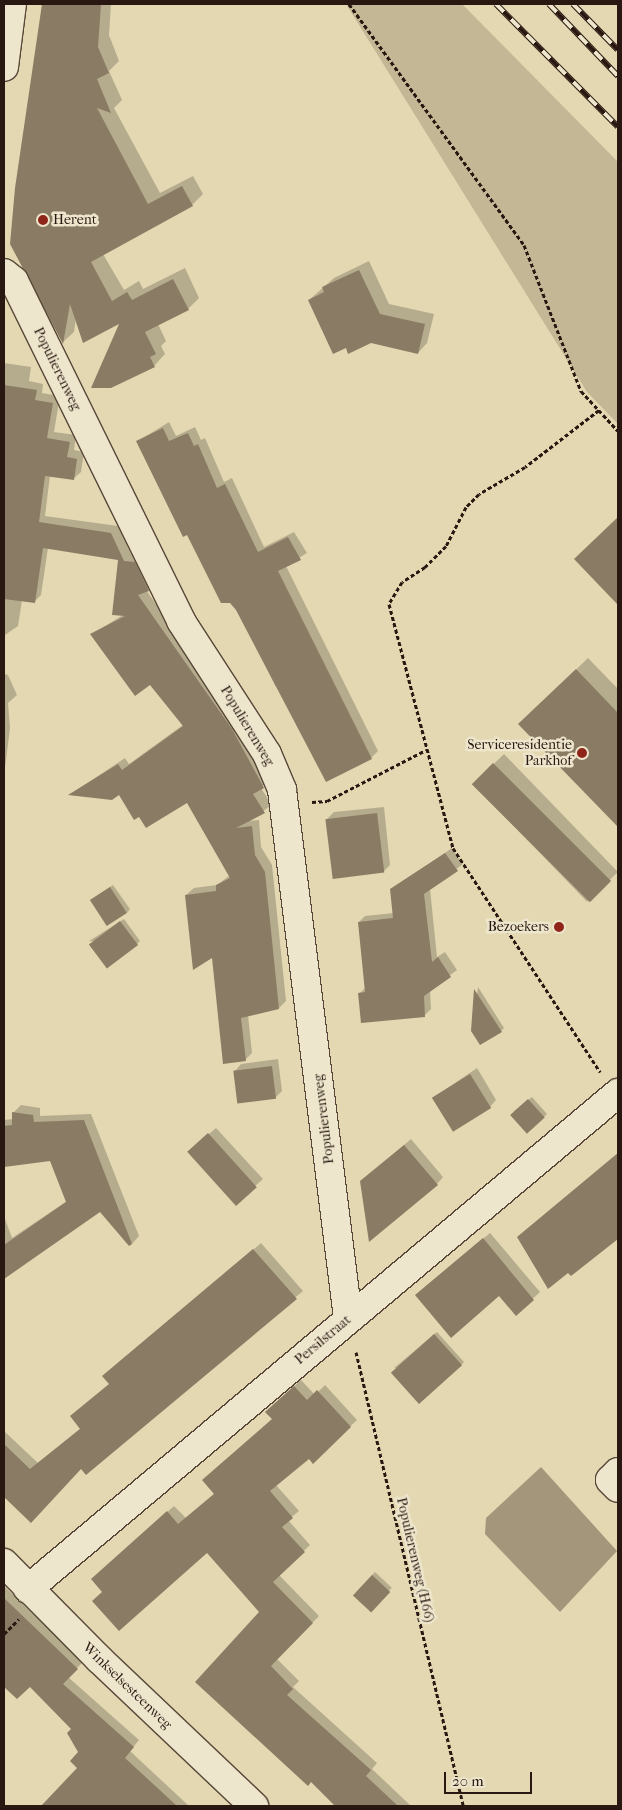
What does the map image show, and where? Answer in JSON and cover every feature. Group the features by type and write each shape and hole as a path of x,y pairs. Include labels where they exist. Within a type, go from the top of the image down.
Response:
{"street":[{"path":"4,67 12,4"},
{"name":"Populierenweg","path":"4,273 14,281 181,621 268,754 286,804 348,1318"},
{"name":"Persilstraat","path":"28,1589 348,1318 617,1094"},
{"path":"618,1472 610,1480 618,1488"},
{"name":"Winkselsesteenweg","path":"4,1563 28,1589 254,1806"}],"path":[{"path":"349,4 524,245 581,391 618,431"},
{"path":"599,410 525,467 479,494 466,507 446,546 425,567 402,582 389,604 452,848 617,1094"},
{"path":"286,804 327,801 426,750"},
{"name":"Populierenweg (H66)","path":"348,1318 404,1565 463,1806"}],"shaded area":[{"path":"346,4 462,4 618,162 618,424 587,392"},
{"path":"541,1467 617,1551 560,1612 485,1534 486,1518"}],"building":[{"path":"42,4 101,4 98,47 109,73 97,79 111,113 97,108 148,204 182,186 193,206 91,262 112,301 127,292 132,300 173,279 189,310 145,332 156,354 150,357 155,367 111,388 91,388 119,324 83,343 70,304 63,344 10,244 15,188"},
{"path":"359,270 380,314 425,324 418,354 371,343 348,354 346,348 333,354 308,300 324,292 322,287"},
{"path":"4,385 37,390 35,400 53,403 47,438 70,442 67,457 77,459 74,480 45,476 39,522 111,533 124,561 135,562 149,591 138,595 232,729 264,788 253,794 265,813 236,828 252,826 255,855 265,872 279,1009 241,1018 246,1061 223,1064 212,958 193,970 185,895 216,891 216,885 230,878 187,803 146,828 139,817 134,820 119,795 112,800 68,795 118,764 122,770 183,726 150,685 135,696 90,634 125,616 112,615 118,560 43,548 35,603 4,599"},
{"path":"163,428 169,441 188,433 194,446 198,444 217,488 225,484 258,552 288,537 301,560 278,571 372,759 326,782 236,610 230,603 221,603 187,535 183,537 136,441"},
{"path":"618,517 618,605 574,559"},
{"name":"Serviceresidentie Parkhof","path":"576,669 618,713 618,827 518,724"},
{"path":"493,763 611,881 590,902 472,784"},
{"path":"377,813 384,873 333,879 325,819"},
{"path":"445,853 458,871 424,894 432,962 438,957 451,977 424,996 425,1017 361,1023 358,993 365,992 358,922 393,918 390,889"},
{"path":"110,887 127,913 107,926 90,900"},
{"path":"120,921 138,945 107,968 89,944"},
{"path":"474,989 502,1032 480,1045 471,1031"},
{"path":"272,1066 276,1099 237,1104 233,1071"},
{"path":"470,1074 491,1108 453,1132 432,1098"},
{"path":"528,1099 545,1118 527,1134 510,1115"},
{"path":"12,1112 33,1115 34,1122 84,1120 132,1244 129,1246 100,1212 4,1279 4,1245 66,1202 50,1161 4,1167 4,1126 12,1125"},
{"path":"208,1133 257,1187 236,1206 187,1152"},
{"path":"404,1145 438,1185 369,1242 360,1181"},
{"path":"618,1153 618,1239 571,1276 568,1273 548,1289 517,1237"},
{"path":"483,1238 534,1300 516,1316 499,1296 451,1338 415,1295"},
{"path":"253,1249 297,1299 86,1475 81,1469 31,1523 4,1497 4,1444 30,1469 80,1429 70,1416 109,1384 102,1376"},
{"path":"434,1334 462,1365 419,1404 391,1373"},
{"path":"294,1386 307,1400 317,1390 351,1427 313,1464 309,1459 270,1491 293,1518 282,1527 305,1552 273,1582 313,1623 271,1666 293,1689 287,1695 371,1770 366,1776 398,1806 335,1806 311,1782 308,1786 195,1682 259,1612 207,1553 119,1631 92,1601 102,1592 91,1579 167,1511 178,1524 214,1494 202,1480 272,1419 265,1412"},
{"path":"372,1575 390,1592 371,1613 353,1595"},
{"path":"4,1598 78,1669 63,1684 134,1747 125,1758 177,1806 41,1806 77,1768 70,1761 78,1752 67,1733 71,1729 30,1687 17,1699 4,1687"}],"railway":[{"path":"496,4 618,127"},
{"path":"549,4 618,76"},
{"path":"573,4 618,50"}],"place":[{"name":"Herent","path":"43,220"},
{"name":"Serviceresidentie Parkhof","path":"582,753"},
{"name":"Bezoekers","path":"559,927"}]}
